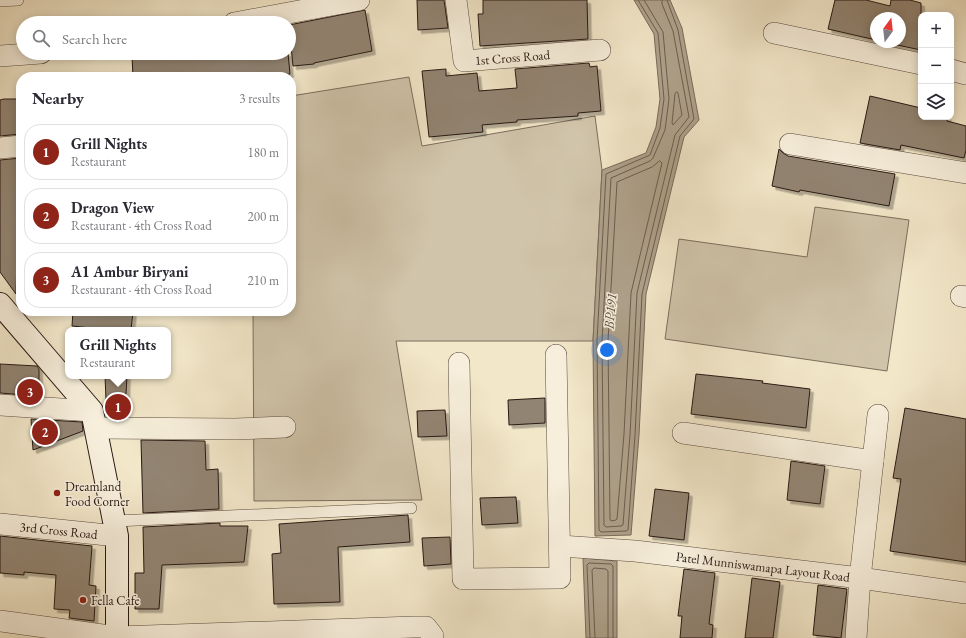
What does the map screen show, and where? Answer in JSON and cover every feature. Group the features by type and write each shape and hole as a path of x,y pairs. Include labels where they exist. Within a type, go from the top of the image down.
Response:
{"street":[{"path":"272,16 359,0"},
{"name":"1st Cross Road","path":"456,0 464,61 600,50"},
{"path":"774,33 918,63"},
{"path":"0,56 16,55"},
{"path":"954,71 966,74"},
{"path":"790,144 966,174"},
{"path":"0,148 16,146"},
{"path":"0,304 94,419 116,528 117,638"},
{"path":"459,363 463,579 560,578 556,355"},
{"path":"0,405 94,419 235,429 285,427"},
{"path":"856,638 860,578 878,415"},
{"path":"683,433 873,461"},
{"name":"3rd Cross Road","path":"0,524 116,528"},
{"name":"Patel Munniswamapa Layout Road","path":"560,546 635,550 860,578 966,593"},
{"path":"0,621 117,638 414,627 426,627 433,638"}],"lane":[{"path":"0,1 18,0"},
{"path":"116,528 411,508"}],"shaded area":[{"path":"409,77 422,146 595,116 602,170 593,341 396,341 422,500 254,501 253,316 296,316 296,95"},
{"path":"815,207 909,220 887,371 665,339 679,239 807,257"}],"water":[{"name":"BP191","path":"634,0 670,0 682,28 699,120 684,137 646,294 639,435 631,535 595,536 593,341 602,170 646,153 656,127 660,99 654,34"},
{"path":"583,558 617,561 617,638 586,638"}],"building":[{"path":"417,0 444,0 448,28 418,30"},
{"path":"483,0 587,0 588,39 480,46 478,14 483,14"},
{"path":"835,0 866,0 890,6 891,0 910,0 921,3 921,12 918,12 918,49 906,47 906,12 870,12 870,39 828,29"},
{"path":"365,10 372,51 314,64 293,66 292,60 296,60 296,24"},
{"path":"132,60 289,60 290,72 133,72"},
{"path":"589,63 590,67 597,66 601,111 578,113 578,116 517,120 517,122 482,125 483,132 429,137 422,71 446,69 446,76 477,73 479,91 517,88 515,69"},
{"path":"870,96 918,107 918,120 947,120 966,126 966,150 964,158 901,145 900,150 860,143"},
{"path":"16,99 16,134 0,136 0,100"},
{"path":"779,149 788,156 895,174 889,206 800,190 799,192 772,186"},
{"path":"16,158 16,294 0,272 0,160"},
{"path":"73,316 132,316 131,327 72,326"},
{"path":"0,364 37,366 39,369 39,396 0,393"},
{"path":"696,374 763,381 762,383 810,389 806,428 691,414"},
{"path":"105,379 127,379 126,394 106,400"},
{"path":"545,398 545,423 509,425 508,400"},
{"path":"905,408 966,419 966,562 890,551 901,479 893,478"},
{"path":"445,410 447,436 418,437 417,411"},
{"path":"31,419 82,422 83,431 33,450"},
{"path":"141,440 205,441 206,470 218,469 219,509 143,513"},
{"path":"791,461 825,466 820,504 787,500"},
{"path":"655,489 689,493 684,540 649,536"},
{"path":"516,497 518,523 482,525 480,498"},
{"path":"408,515 410,542 338,547 340,602 274,604 272,554 281,553 279,524"},
{"path":"220,523 220,526 248,526 244,562 162,565 159,609 135,609 135,573 144,573 143,527"},
{"path":"0,536 92,546 89,585 96,586 94,621 69,618 70,610 54,609 56,575 24,572 24,575 0,573"},
{"path":"450,537 451,564 424,566 422,538"},
{"path":"684,569 715,573 709,624 713,625 712,638 680,638 682,616 678,616"},
{"path":"752,578 780,582 773,638 745,638"},
{"path":"818,585 847,589 841,638 813,635"}],"place":[{"name":"A1 Ambur Biryani","path":"30,392"},
{"name":"Grill Nights","path":"118,407"},
{"name":"Dragon View","path":"45,432"},
{"name":"Dreamland Food Corner","path":"57,493"},
{"name":"Fella Cafe","path":"83,600"}]}
